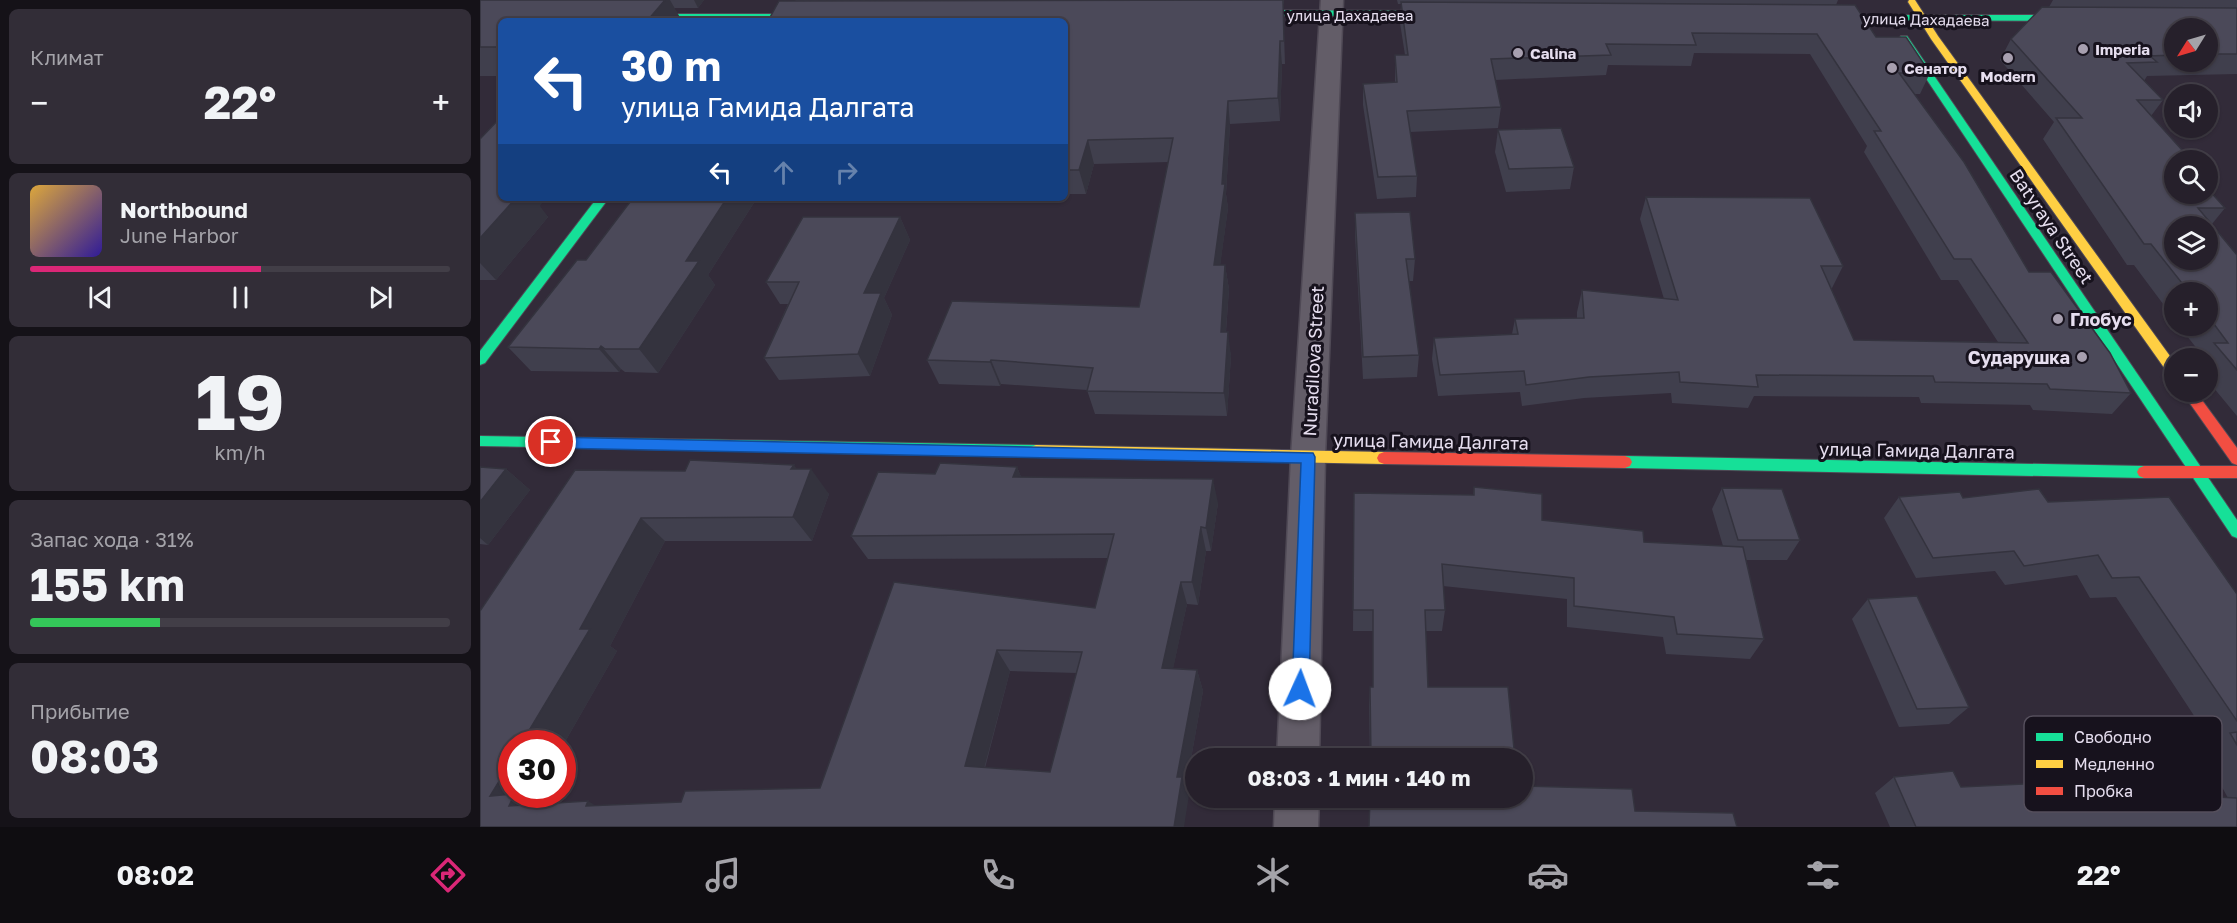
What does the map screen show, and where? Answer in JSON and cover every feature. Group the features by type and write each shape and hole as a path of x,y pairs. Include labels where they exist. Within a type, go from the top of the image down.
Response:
{"main road":[{"path":"744,18 759,0"},
{"name":"Batyraya Street","path":"1878,0 2237,532"},
{"name":"Batyraya Street","path":"1911,0 1934,37 2164,357"},
{"path":"1225,13 1332,22 1462,14"},
{"path":"618,17 680,18"},
{"path":"788,18 833,17"},
{"path":"1806,17 2089,18"},
{"name":"улица Дахадаева","path":"1885,36 1957,37"},
{"path":"480,360 601,201"},
{"path":"2196,402 2237,459"},
{"name":"улица Гамида Далгата","path":"480,441 2237,472"}],"street":[{"name":"Nuradilova Street","path":"1298,748 1308,457 1332,22"},
{"path":"1296,827 1297,808"}],"building":[{"path":"480,0 665,0 650,18 498,18 498,47 480,47"},
{"path":"1283,0 1284,41 1280,41 1278,98 1228,101 1222,184 1225,184 1214,265 1225,265 1221,332 1228,332 1224,393 1087,391 1093,368 991,360 990,362 927,360 952,301 1139,307 1173,138 1088,140 1079,170 1068,170 1068,18 770,18 779,1"},
{"path":"1401,2 1855,5 1876,37 1906,37 1930,73 1899,73 1964,162 2029,272 2051,272 2110,353 2131,393 2050,389 2047,384 1935,382 1933,376 1756,375 1758,387 1680,382 1679,372 1589,377 1526,385 1524,371 1440,375 1434,338 1518,334 1515,319 1584,318 1582,290 1678,300 1646,197 1810,198 1843,266 1821,266 1854,340 2028,343 1971,259 1954,259 1874,131 1881,131 1817,34 1692,33 1696,45 1606,44 1611,55 1491,59 1501,107 1407,111 1417,176 1378,177 1363,84 1397,82 1395,55 1408,55"},
{"path":"2042,7 2237,8 2237,54 2218,54 2218,18 2164,18 2164,55 2150,56 2157,62 2127,63 2163,100 2137,100 2164,130 2164,138 2171,138 2182,150 2164,150 2164,204 2218,204 2218,200 2225,208 2198,208 2205,216 2164,216 2164,260 2151,244 2144,244 2056,118 2082,118 2011,39"},
{"path":"498,120 498,201 513,201 480,238 480,139"},
{"path":"1561,128 1574,167 1509,169 1498,130"},
{"path":"631,201 725,201 686,261 699,261 639,349 605,349 601,346 599,349 508,347 577,260 586,260"},
{"path":"1410,212 1415,259 1406,259 1419,355 1363,357 1355,213"},
{"path":"803,217 900,217 864,293 881,293 858,354 764,358 799,282 766,282"},
{"path":"2218,232 2237,255 2237,370 2214,343 2228,343 2218,330 2218,282 2181,282 2172,270 2218,270"},
{"path":"690,460 794,465 791,469 811,469 793,517 641,518 580,629 590,629 529,730 498,730 498,783 490,796 498,795 498,808 576,808 576,802 588,801 586,806 681,802 685,791 820,788 894,582 1095,608 1114,534 851,536 878,472 935,474 940,463 1017,467 1013,477 1213,479 1206,528 1201,527 1192,582 1181,582 1162,668 1197,670 1177,777 1182,777 1174,827 480,827 480,611 575,470 685,471","holes":["997,650 1082,652 1050,772 965,766"]},
{"path":"480,467 506,469 480,502"},
{"path":"1474,487 1542,494 1542,520 1643,531 1644,542 1743,547 1764,639 1677,634 1674,617 1574,606 1574,578 1442,564 1445,610 1425,610 1428,687 1508,687 1514,748 1371,748 1373,610 1353,610 1354,493 1474,495"},
{"path":"1722,488 1782,489 1800,540 1738,540"},
{"path":"2039,489 2048,502 2169,497 2237,594 2237,721 2139,577 2112,578 2098,555 2024,566 2014,551 1933,558 1899,497 1960,492 1963,498"},
{"path":"1917,596 1969,707 1917,709 1868,599"},
{"path":"2237,732 2237,745 2230,733"},
{"path":"1953,771 1961,787 2024,784 2024,812 2222,812 2222,797 2237,798 2237,827 1916,827 1894,777"},
{"path":"1533,786 1632,789 1635,811 1733,813 1737,827 1369,827 1370,808 1533,808"}],"traffic: fast":[{"path":"1238,13 1444,14"},
{"path":"635,17 814,17"},
{"path":"1820,17 2077,18"},
{"path":"1904,38 2237,532"},
{"path":"480,360 601,201"},
{"path":"480,441 1036,451"},
{"path":"1625,462 2144,472"}],"traffic: slow":[{"path":"1912,2 1934,37 2164,358"},
{"path":"1036,451 1384,458"}],"traffic: jam":[{"path":"2196,402 2237,459"},
{"path":"1384,458 1625,462"},
{"path":"2144,472 2237,472"}],"place":[{"name":"Imperia","path":"2083,49"},
{"name":"Calina","path":"1518,53"},
{"name":"Modern","path":"2008,58"},
{"name":"Сенатор","path":"1892,68"},
{"name":"Глобус","path":"2058,319"},
{"name":"Сударушка","path":"2082,357"}],"route":[{"path":"551,442 1308,457 1300,689"}]}
